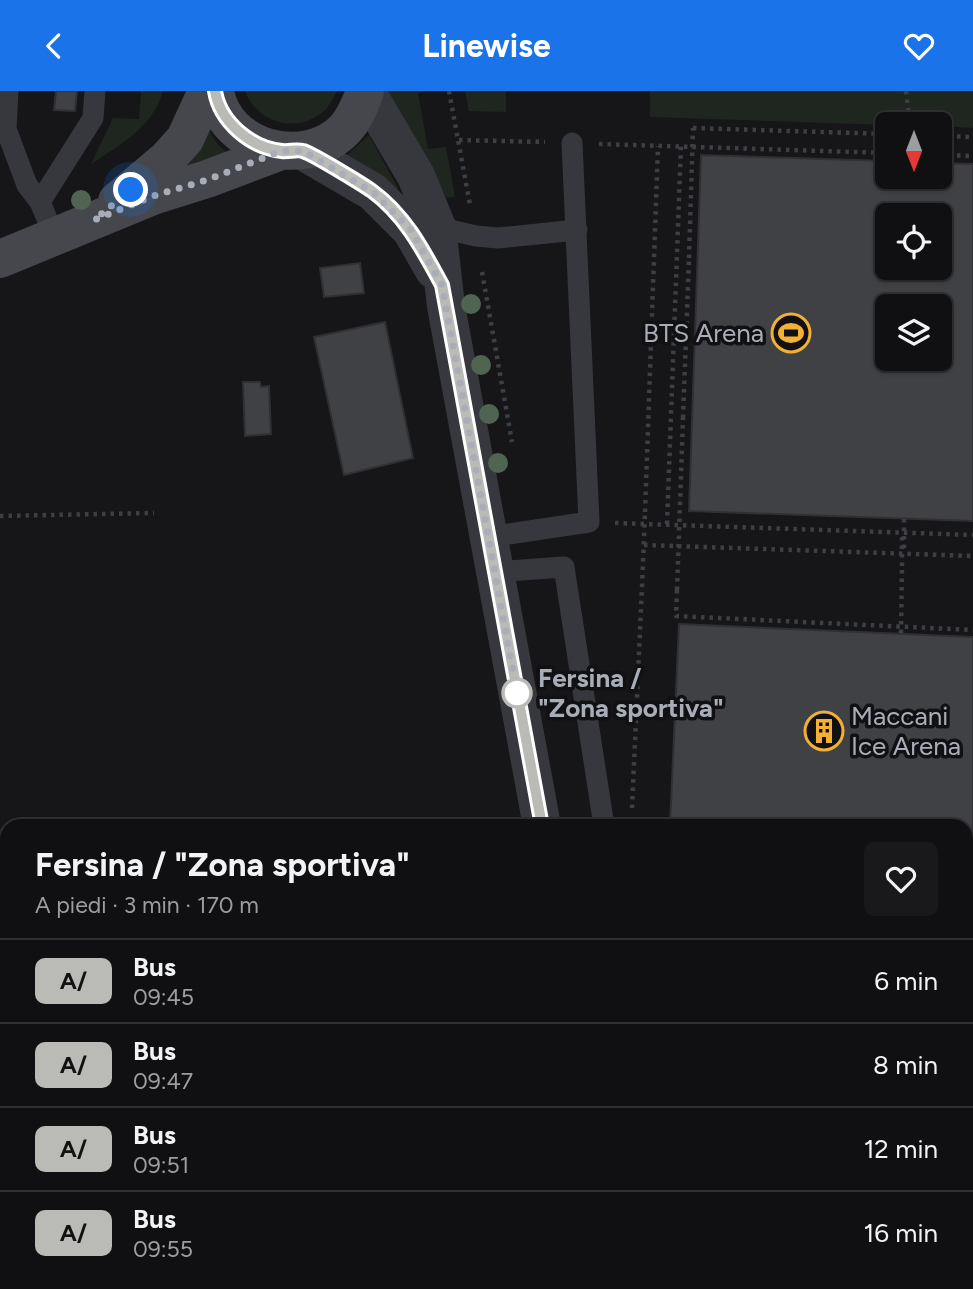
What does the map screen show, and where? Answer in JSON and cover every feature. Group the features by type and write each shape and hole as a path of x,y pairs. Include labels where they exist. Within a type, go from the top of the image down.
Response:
{"street":[{"path":"94,220 167,159 185,139 207,91"},
{"path":"215,91 225,118 240,134 260,146 292,151 373,192 411,230 442,285"},
{"path":"0,260 153,196 325,143 344,130 357,112 366,91"},
{"path":"366,91 415,176 437,227 442,285 541,819"}],"lane":[{"path":"0,157 6,129 8,91"},
{"path":"40,202 93,118 95,91"},
{"path":"6,129 27,185 40,202 55,238"},
{"path":"492,554 589,522 572,143"},
{"path":"437,227 498,238 577,230"},
{"path":"492,554 564,568 603,819"}],"path":[{"path":"906,91 909,112"},
{"path":"875,134 694,128 676,616 973,630"},
{"path":"952,136 973,137"},
{"path":"459,140 875,153"},
{"path":"632,813 658,146"},
{"path":"667,524 681,146"},
{"path":"952,155 973,156"},
{"path":"0,516 154,513"},
{"path":"904,519 904,554"},
{"path":"589,522 973,535"},
{"path":"901,633 902,533"},
{"path":"644,545 973,556"}],"shaded area":[{"path":"141,91 163,91 152,115 134,134 91,164 113,118 139,119"},
{"path":"245,91 337,91 321,114 307,121 285,123 275,121 257,110"},
{"path":"386,91 427,91 418,93 428,149 446,147 455,197 447,198 428,178"},
{"path":"465,91 506,91 506,112 469,111"},
{"path":"650,91 973,91 973,128 952,127 952,112 875,112 875,125 650,117"},
{"path":"209,131 219,146 232,156 177,174"},
{"path":"369,135 399,190 345,157"}],"building":[{"path":"56,91 77,91 75,111 54,110"},
{"name":"BTS Arena","path":"701,155 875,161 875,189 952,189 952,163 973,164 973,521 689,511"},
{"path":"360,263 364,293 324,297 320,268"},
{"path":"385,322 413,458 344,475 314,337"},
{"path":"243,382 260,382 261,387 269,386 271,434 245,436"},
{"name":"Maccani Ice Arena","path":"679,624 973,637 973,819 670,819"}],"bus line":[{"name":"A/","path":"215,91 225,118 240,134 260,146 281,151 303,151 373,192 411,230 442,285 541,819"}],"place":[{"name":"BTS Arena","path":"791,333"},
{"name":"Fersina / \"Zona sportiva\"","path":"517,693"},
{"name":"Maccani Ice Arena","path":"824,731"}],"route":[{"path":"131,190 94,220 281,151 303,151 373,192 411,230 442,285 517,693"}]}
